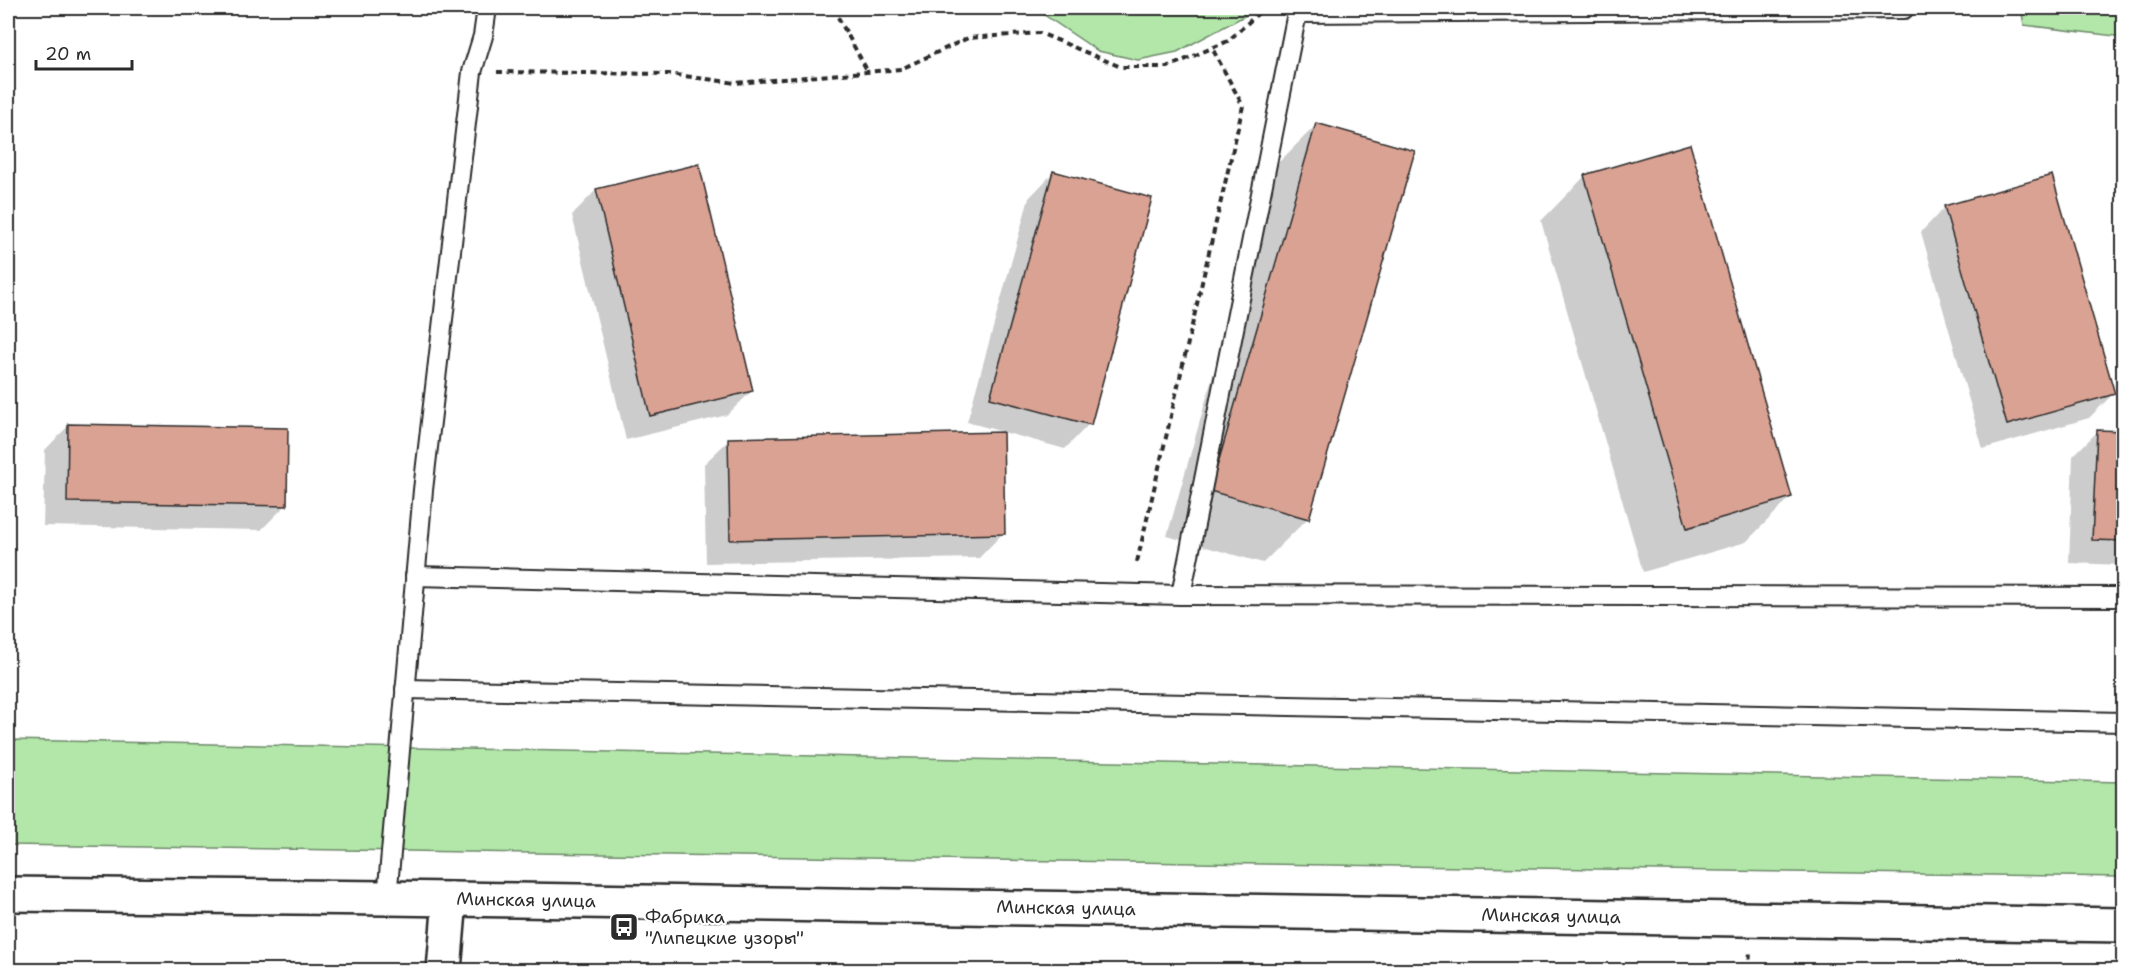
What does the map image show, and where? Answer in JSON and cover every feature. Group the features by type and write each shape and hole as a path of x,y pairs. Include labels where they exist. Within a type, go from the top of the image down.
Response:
{"street":[{"name":"Минская улица","path":"8,894 2124,925"},
{"path":"444,970 450,899"}],"lane":[{"path":"387,898 423,490 472,72 483,36 487,8"},
{"path":"1181,595 1298,13 1904,9"},
{"path":"415,576 1181,595 2124,597"},
{"path":"405,689 2124,722"}],"path":[{"path":"833,8 868,72"},
{"path":"472,72 669,74 736,83 902,69 968,38 1040,33 1121,67 1168,67 1228,40 1264,8"},
{"path":"1137,562 1243,106 1212,48"},
{"path":"1749,970 1750,943"}],"green space":[{"path":"1034,8 1255,8 1252,12 1177,52 1138,60 1098,51"},
{"path":"2021,8 2123,8 2123,37 2024,25"},
{"path":"8,740 2123,782 2123,877 8,845"}],"building":[{"path":"1316,123 1415,151 1309,519 1210,491"},
{"path":"1690,144 1792,497 1687,528 1584,175"},
{"path":"699,164 753,391 650,416 596,189"},
{"path":"1053,171 1152,198 1091,425 990,398"},
{"path":"2052,175 2115,394 2007,425 1944,206"},
{"path":"68,424 288,428 287,506 67,502"},
{"path":"2097,430 2124,431 2124,541 2092,540"},
{"path":"1003,432 1005,534 730,540 728,438"}],"place":[{"name":"Фабрика \"Липецкие узоры\"","path":"624,927"}]}
